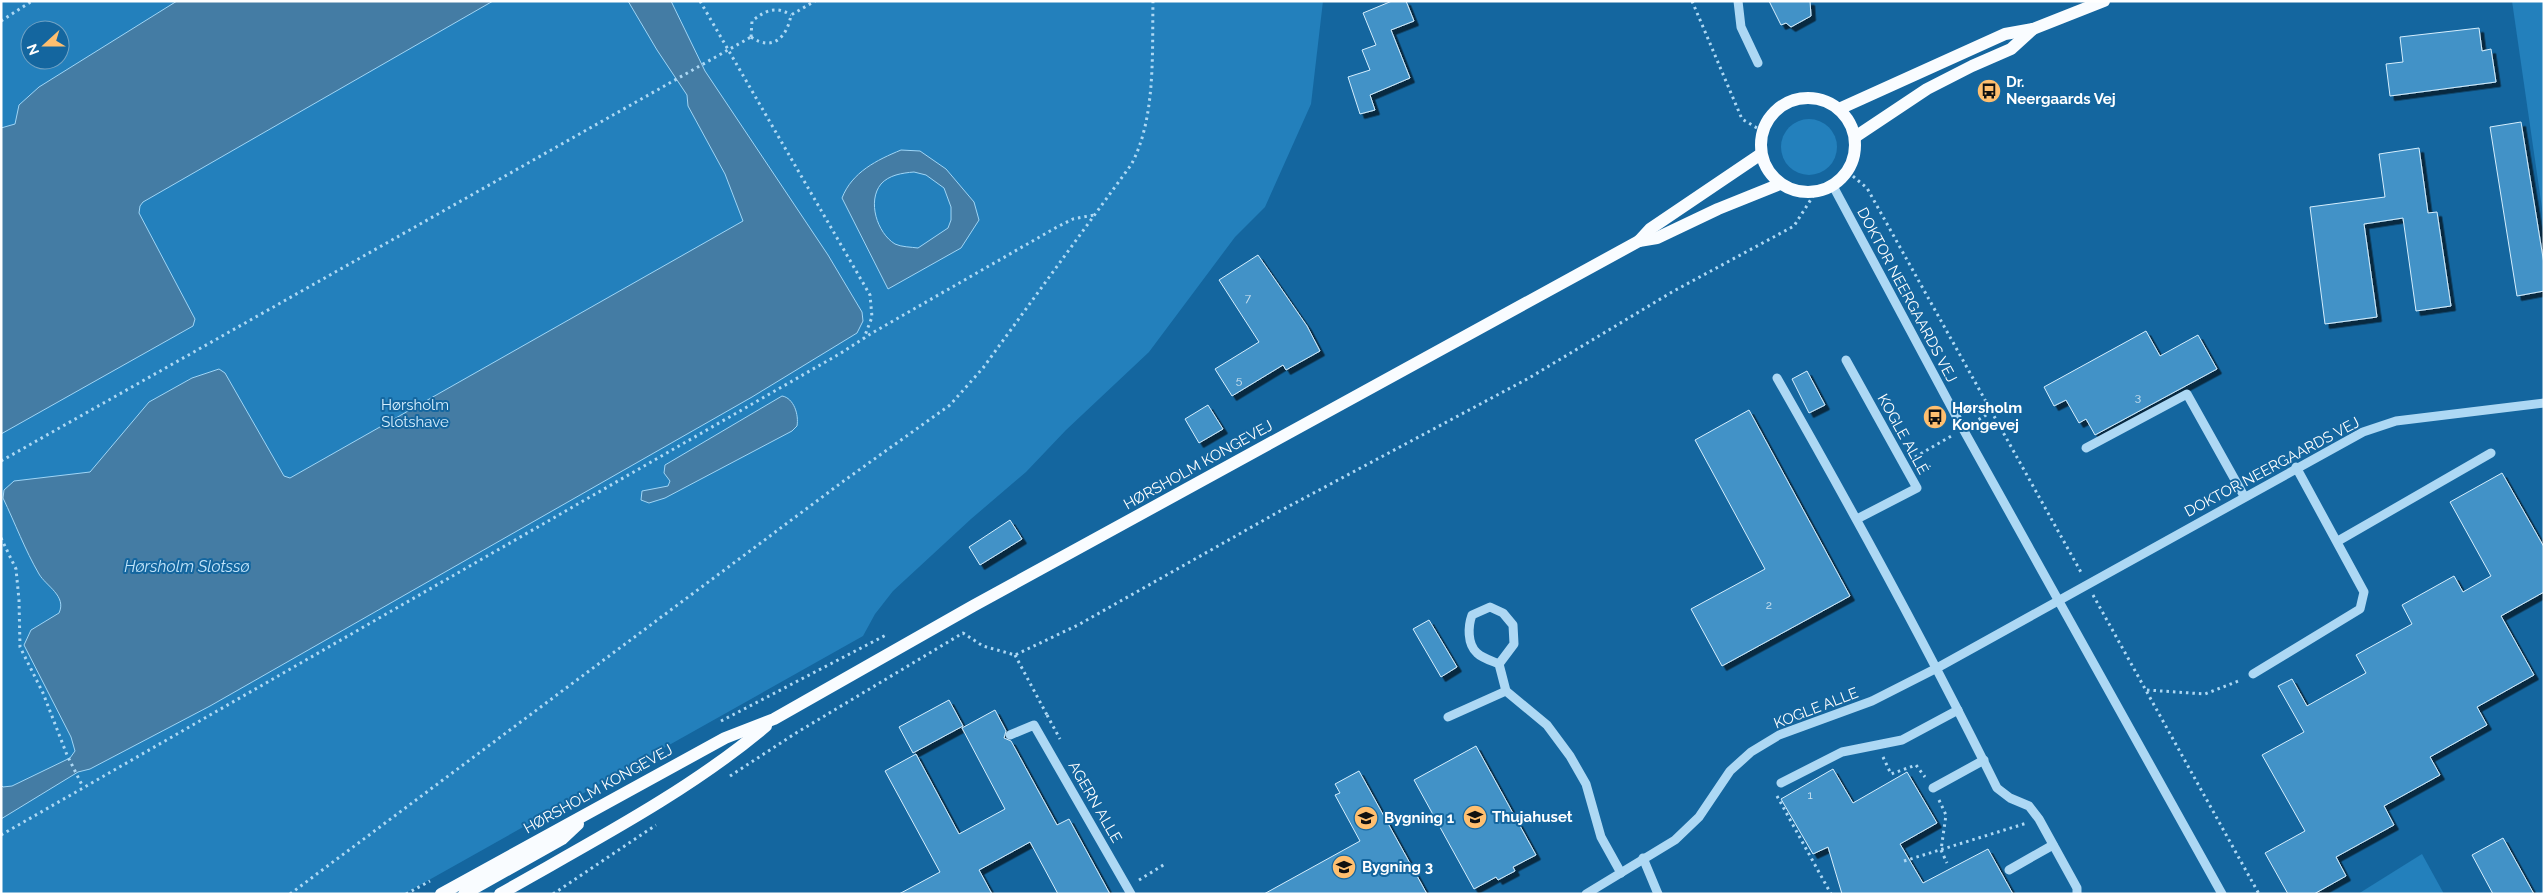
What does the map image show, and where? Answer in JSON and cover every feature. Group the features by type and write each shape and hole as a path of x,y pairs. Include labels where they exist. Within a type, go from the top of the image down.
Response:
{"main road":[{"path":"1839,109 2005,34 2033,29 2104,1"},
{"path":"1855,137 1927,90 1972,66 2011,49 2033,29"},
{"path":"1813,98 1827,102 1839,109 1849,122 1855,137 1855,155 1848,172 1832,186 1815,193 1797,192 1780,184 1768,171 1761,154 1762,131 1771,116 1784,104 1798,99 1813,98"},
{"name":"HØRSHOLM KONGEVEJ","path":"441,894 725,738 774,719 973,606 1639,241 1650,229 1761,154"},
{"name":"HØRSHOLM KONGEVEJ","path":"1639,241 1657,238 1718,209 1780,184"},
{"name":"HØRSHOLM KONGEVEJ","path":"500,894 610,831 726,758 774,719"},
{"path":"464,894 562,839 592,811"}],"street":[{"path":"1741,3 1741,27 1758,63"},
{"name":"DOKTOR NEERGAARDS VEJ","path":"1832,186 1963,429 2222,894"},
{"name":"KOGLE ALLÉ","path":"1846,360 1917,488 1857,520"},
{"path":"1777,378 1937,668 1998,788 2010,798 2029,806 2040,819 2077,888 2077,894"},
{"path":"2086,448 2188,394 2244,496"},
{"name":"DOKTOR NEERGAARDS VEJ","path":"2058,600 2296,467 2363,432 2396,420 2544,403"},
{"path":"2338,541 2491,453"},
{"path":"2253,674 2360,609 2364,592 2338,541 2296,467"},
{"name":"KOGLE ALLE","path":"1586,894 1675,840 1699,817 1730,771 1751,752 1778,736 1872,701 1937,668 2058,600"},
{"path":"1499,664 1514,644 1513,625 1503,613 1490,607 1472,615 1468,626 1472,645 1477,653 1499,664 1506,691 1547,724 1570,756 1586,784 1601,837 1621,872"},
{"path":"1448,717 1506,691"},
{"path":"1781,784 1842,752 1902,740 1958,710"},
{"path":"1010,735 1034,725"},
{"name":"AGERN ALLE","path":"1034,725 1129,890"},
{"path":"1933,788 1984,760"},
{"path":"2009,870 2054,845"},
{"path":"1643,858 1658,894"}],"path":[{"path":"1,21 32,1"},
{"path":"700,1 870,295 872,317 864,339"},
{"path":"791,15 815,1"},
{"path":"290,894 845,480 950,405 983,368 1131,166 1139,151 1150,93 1153,1"},
{"path":"1692,1 1742,120 1762,131"},
{"path":"751,37 752,22 760,15 774,8 783,10 791,15"},
{"path":"751,37 761,44 769,44 780,38 789,27 791,15"},
{"path":"1,461 751,37"},
{"path":"1848,172 1867,188 2260,894"},
{"path":"723,781 796,733 962,633 983,646 1015,655 1078,625 1280,511 1529,378 1672,292 1794,226 1815,193"},
{"path":"1,835 864,339 872,332 1073,219 1094,215"},
{"path":"1903,463 1991,412"},
{"path":"1,538 16,570 20,647 43,693 66,755 83,787"},
{"path":"1015,655 1047,715 1034,725"},
{"path":"2146,690 2205,694 2253,674"},
{"path":"1781,784 1776,794 1832,894"},
{"path":"1904,861 2040,819"},
{"path":"553,894 658,823"},
{"path":"1129,890 1165,864"}],"green space":[{"name":"Hørsholm Slotshave","path":"1,1 1323,1 1311,104 1265,207 1235,237 1149,352 1066,430 1026,472 971,519 893,591 875,614 863,636 404,894 1,894"},
{"path":"2512,1 2544,1 2544,222"},
{"path":"1809,119 1820,121 1829,127 1835,136 1837,147 1835,158 1829,167 1820,173 1809,175 1798,173 1789,167 1783,158 1781,147 1783,136 1789,127 1798,121"},
{"path":"2422,854 2444,894 2358,894"}],"water":[{"path":"177,1 493,1 143,202 139,213 195,319 193,326 1,434 1,128 15,124 19,105 39,87 66,70 70,70 70,68"},
{"name":"Hørsholm Slotssø","path":"628,1 671,1 705,71 828,255 862,312 863,321 857,333 752,397 210,706 90,769 78,772 1,819 1,785 3,787 12,786 70,758 75,751 71,737 24,645 31,630 59,613 61,607 58,596 42,578 34,565 3,498 4,490 14,481 90,472 149,402 192,378 219,369 225,373 284,476 290,478 743,221 725,174 688,106 687,95"},
{"path":"901,150 920,151 946,169 974,202 979,220 961,248 888,289 842,198 846,189 859,174 874,163","holes":["914,172 926,175 944,188 951,207 951,220 948,228 918,248 895,244 879,225 875,208 877,191 884,181 896,175"]},
{"path":"782,396 790,400 795,408 797,426 792,431 665,498 649,503 641,500 642,491 668,486 670,481 664,473 665,465"}],"building":[{"path":"1392,1 1406,1 1414,21 1391,30 1410,78 1370,95 1375,110 1360,114 1348,77 1370,70 1362,50 1376,45 1363,13"},
{"path":"1769,1 1810,1 1811,16 1791,27 1786,23 1781,25"},
{"path":"2479,28 2482,51 2491,49 2496,82 2390,96 2386,64 2403,62 2400,37"},
{"path":"2521,122 2544,264 2544,291 2517,296 2490,127"},
{"path":"2419,148 2428,213 2437,212 2451,306 2416,311 2403,218 2364,224 2377,317 2325,324 2310,207 2385,197 2379,154"},
{"path":"1258,255 1307,326 1320,351 1286,370 1283,365 1232,396 1215,369 1259,342 1219,280"},
{"path":"2146,331 2160,356 2198,335 2217,369 2095,435 2086,419 2079,423 2066,400 2054,406 2044,387"},
{"path":"1807,371 1825,405 1809,413 1792,379"},
{"path":"1208,405 1223,429 1199,443 1185,419"},
{"path":"1749,410 1850,596 1722,666 1691,609 1765,569 1695,440"},
{"path":"2502,473 2544,547 2544,592 2501,616 2534,675 2477,707 2487,725 2430,757 2440,775 2384,806 2394,825 2336,857 2346,876 2314,894 2288,894 2265,853 2305,831 2262,755 2304,732 2278,686 2292,679 2307,706 2366,673 2356,655 2412,624 2402,605 2454,576 2463,592 2491,576 2450,502"},
{"path":"1010,520 1022,539 980,565 969,547"},
{"path":"1429,620 1457,667 1441,677 1413,629"},
{"path":"949,700 963,726 913,753 899,727"},
{"path":"995,710 1006,731 1004,738 1011,741 1057,825 1069,819 1110,894 1058,894 1030,842 979,870 992,894 899,894 940,872 885,771 916,754 959,834 1005,809 962,728"},
{"name":"Thujahuset","path":"1476,746 1536,855 1513,867 1515,871 1498,880 1496,877 1474,889 1414,780"},
{"path":"1833,769 1853,803 1907,772 1937,823 1900,844 1923,883 1988,849 2013,894 1842,894 1828,847 1813,854 1781,799"},
{"path":"1359,771 1427,894 1264,894 1360,841 1335,795 1340,793 1335,784"},
{"path":"2503,838 2534,894 2493,894 2472,855"}],"place":[{"name":"Dr. Neergaards Vej","path":"1989,91"},
{"name":"Hørsholm Kongevej","path":"1935,417"},
{"name":"Thujahuset","path":"1475,817"},
{"name":"Bygning 1","path":"1366,818"},
{"name":"Bygning 3","path":"1344,867"}]}
